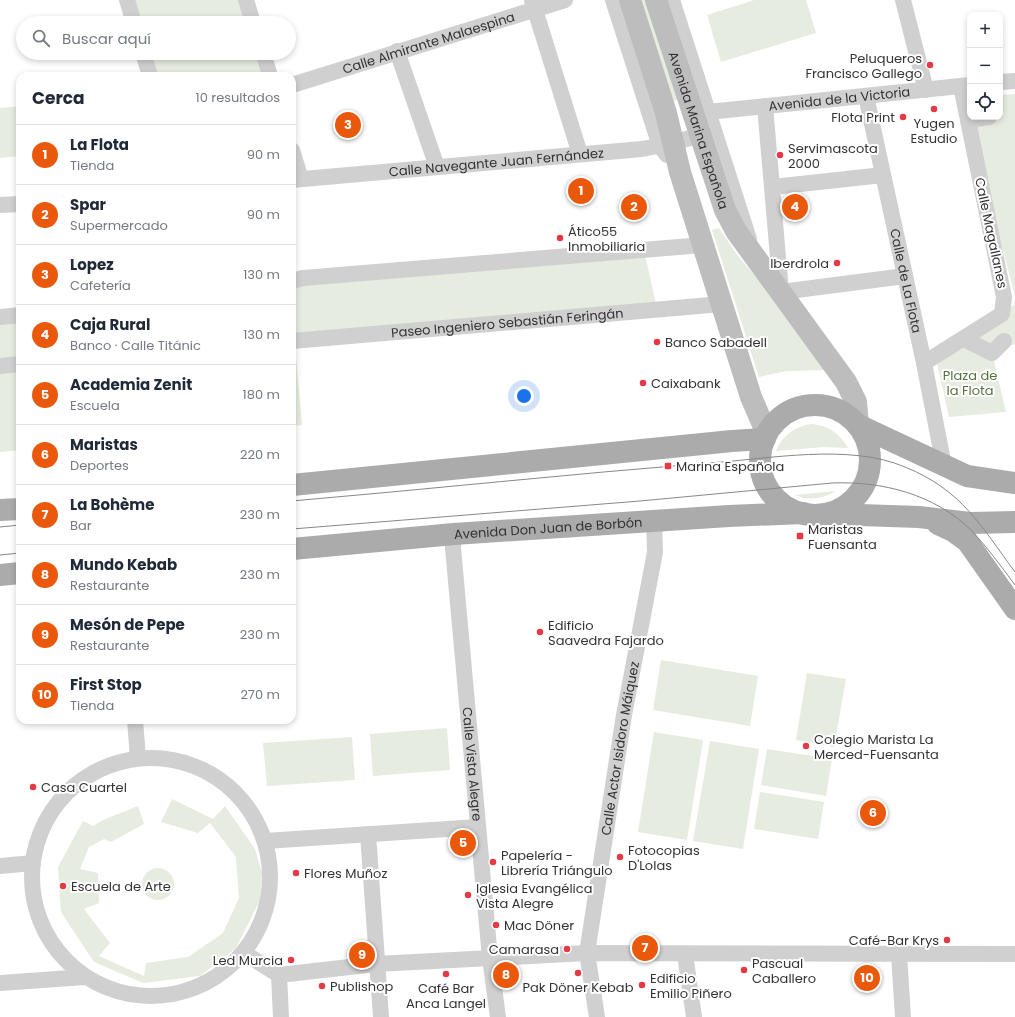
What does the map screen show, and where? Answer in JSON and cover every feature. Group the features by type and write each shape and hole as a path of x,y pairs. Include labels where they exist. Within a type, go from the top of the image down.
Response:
{"main road":[{"name":"Avenida Marina Española","path":"630,0 666,113 666,145 680,172 751,397 766,437"},
{"name":"Avenida Marina Española","path":"656,0 725,210 736,231 849,386 856,402 858,425"},
{"path":"858,425 864,435 870,457 870,466 859,493 847,504 832,512 813,514 790,508 778,500 768,488 764,479 760,459 766,437 772,426 785,414 794,409 813,405 832,408 841,412 858,425 967,476 1015,483"},
{"path":"296,485 766,437"},
{"path":"0,510 16,509"},
{"name":"Avenida Don Juan de Borbón","path":"296,548 454,534 654,521 813,514 860,514 918,517 970,523 1015,522"},
{"path":"918,517 947,527 964,538 1015,609"},
{"path":"0,575 16,573"}],"street":[{"path":"127,0 132,16"},
{"path":"246,0 251,16"},
{"name":"Calle Almirante Malaespina","path":"296,84 533,4 565,0"},
{"name":"Avenida Marina Española","path":"613,0 666,145"},
{"name":"Avenida Marina Española","path":"672,0 753,254"},
{"path":"903,0 926,90"},
{"path":"533,4 580,154"},
{"path":"397,51 437,167"},
{"path":"145,60 149,72"},
{"path":"265,60 269,72"},
{"path":"1003,82 1015,81"},
{"name":"Avenida de la Victoria","path":"708,112 966,86"},
{"name":"Calle Magallanes","path":"966,86 967,103"},
{"name":"Calle de La Flota","path":"866,96 924,363 944,466"},
{"path":"765,106 781,292 905,276"},
{"name":"Calle Magallanes","path":"968,120 1004,297 1002,314 1009,338"},
{"name":"Calle Navegante Juan Fernández","path":"296,180 666,145 700,135"},
{"path":"773,187 883,175"},
{"path":"0,206 16,204"},
{"path":"296,280 310,277 703,245"},
{"name":"Paseo Ingeniero Sebastián Feringán","path":"296,341 722,304"},
{"path":"924,363 1002,314"},
{"path":"0,317 16,315"},
{"path":"964,339 992,353 1009,338"},
{"path":"0,366 16,364"},
{"name":"Calle Actor Isidoro Máiquez","path":"597,1017 587,953 624,715 655,552 654,521"},
{"name":"Calle Vista Alegre","path":"454,534 453,548 478,827 490,958 498,1017"},
{"path":"135,724 138,758"},
{"path":"138,758 159,758 181,761 218,778 243,800 256,819 265,841 271,880 264,918 244,953 218,976 186,992 152,997 117,992 85,977 60,955 43,927 34,896 33,863 41,832 57,804 79,782 101,769 138,758"},
{"path":"265,841 478,827"},
{"path":"368,834 376,964 381,1017"},
{"path":"0,866 33,863"},
{"path":"244,953 279,975 376,964 587,953 1015,954"},
{"path":"685,954 694,1017"},
{"path":"900,954 903,1017"},
{"path":"279,975 281,1017"},
{"path":"0,983 85,977"}],"green space":[{"path":"129,0 240,0 244,16 135,16"},
{"path":"638,0 648,0 679,99 671,102"},
{"path":"754,0 806,0 816,33 721,62 707,15"},
{"path":"149,60 257,60 260,72 154,72"},
{"path":"1015,94 1015,296 969,120 1003,120 1003,95"},
{"path":"16,106 16,156 0,158 0,108"},
{"path":"719,228 738,256 771,294 827,370 787,371 759,377 712,230"},
{"path":"645,255 656,304 296,335 296,282"},
{"name":"Plaza de la Flota","path":"1015,304 1015,344 992,353 1006,412 949,417 937,363"},
{"path":"16,308 16,450 0,452 0,310"},
{"path":"296,358 302,425 296,426"},
{"path":"811,424 828,428 841,438 848,448 824,447 776,451 786,436 799,427"},
{"path":"836,491 826,496 816,498 806,498 795,495"},
{"path":"661,660 758,676 750,726 653,710"},
{"path":"807,673 846,679 834,747 796,740"},
{"path":"447,728 450,770 373,776 370,734"},
{"path":"654,732 703,740 687,840 638,832"},
{"path":"352,737 355,780 267,786 263,743"},
{"path":"710,741 759,749 743,849 693,841"},
{"path":"767,749 832,759 826,796 761,785"},
{"path":"760,792 824,802 818,839 754,829"},
{"path":"172,799 213,819 225,806 255,849 262,873 260,900 236,948 200,976 143,983 94,962 61,912 58,867 83,821 93,826 103,820 138,806 144,824 111,842 104,839 89,847 80,869 98,873 99,903 84,909 110,943 99,956 144,976 146,963 188,957 223,933 239,898 236,857 210,823 198,833 161,822"},
{"path":"155,868 161,868 171,875 174,884 173,890 167,897 161,900 155,900 145,893 142,887 142,881 149,871"}],"tram line":[{"path":"296,501 808,454 859,456 883,460 905,467 925,476 956,498 969,511 1015,572"},
{"path":"296,529 640,501 832,483 870,484 906,492 941,507 971,530 1015,585"},
{"path":"0,527 16,525"},
{"path":"0,555 16,553"}],"place":[{"name":"Peluqueros Francisco Gallego","path":"930,65"},
{"name":"Yugen Estudio","path":"934,109"},
{"name":"Flota Print","path":"903,117"},
{"name":"Lopez","path":"348,125"},
{"name":"Servimascota 2000","path":"780,155"},
{"name":"La Flota","path":"581,191"},
{"name":"Spar","path":"634,207"},
{"name":"Caja Rural","path":"795,207"},
{"name":"Ático55 Inmobiliaria","path":"560,238"},
{"name":"Iberdrola","path":"837,263"},
{"name":"Banco Sabadell","path":"657,342"},
{"name":"Caixabank","path":"643,383"},
{"name":"Marina Española","path":"668,466"},
{"name":"Maristas Fuensanta","path":"800,536"},
{"name":"Edificio Saavedra Fajardo","path":"540,632"},
{"name":"Colegio Marista La Merced-Fuensanta","path":"806,746"},
{"name":"Casa Cuartel","path":"33,787"},
{"name":"Maristas","path":"873,813"},
{"name":"Academia Zenit","path":"463,843"},
{"name":"Fotocopias D'Lolas","path":"620,857"},
{"name":"Papelería - Librería Triángulo","path":"493,862"},
{"name":"Flores Muñoz","path":"296,873"},
{"name":"Escuela de Arte","path":"63,886"},
{"name":"Iglesia Evangélica Vista Alegre","path":"468,895"},
{"name":"Mac Döner","path":"496,925"},
{"name":"Café-Bar Krys","path":"947,940"},
{"name":"La Bohème","path":"645,948"},
{"name":"Camarasa","path":"567,949"},
{"name":"Mesón de Pepe","path":"362,955"},
{"name":"Led Murcia","path":"291,960"},
{"name":"Pascual Caballero","path":"744,970"},
{"name":"Pak Döner Kebab","path":"578,973"},
{"name":"Café Bar Anca Langel","path":"446,974"},
{"name":"Mundo Kebab","path":"506,975"},
{"name":"First Stop","path":"867,978"},
{"name":"Edificio Emilio Piñero","path":"642,985"},
{"name":"Publishop","path":"322,986"}]}
